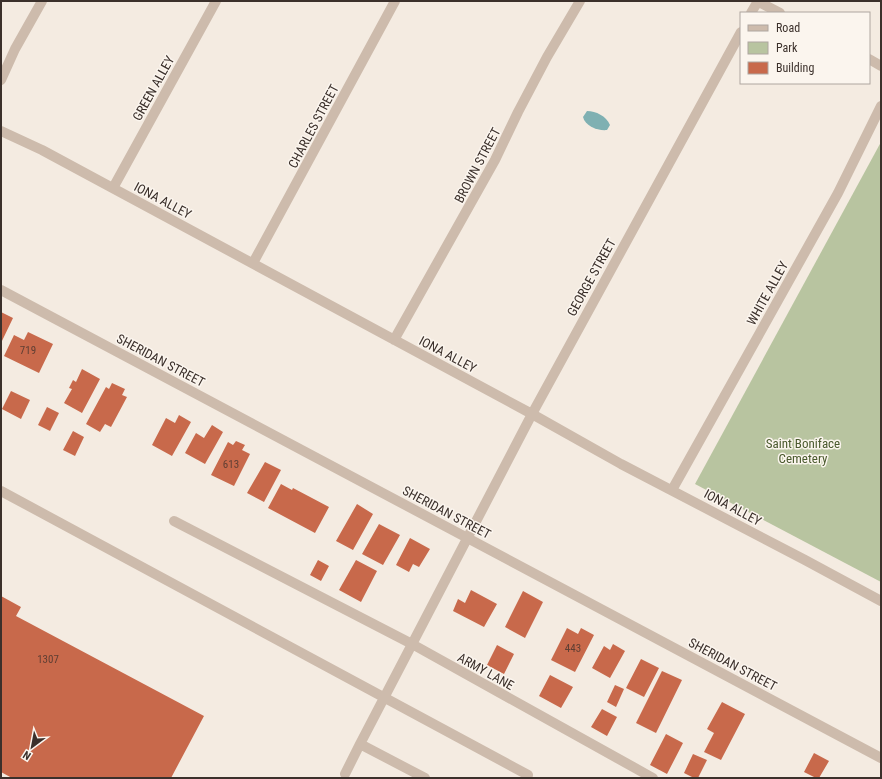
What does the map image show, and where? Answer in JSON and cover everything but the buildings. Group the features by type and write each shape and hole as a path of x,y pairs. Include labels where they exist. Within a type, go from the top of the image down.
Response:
{"street":[{"path":"1,80 15,49 42,1"},
{"name":"GREEN ALLEY","path":"113,188 216,1"},
{"name":"CHARLES STREET","path":"253,263 396,1"},
{"name":"BROWN STREET","path":"394,340 495,160 547,57 580,1"},
{"path":"752,12 758,1 778,12"},
{"name":"GEORGE STREET","path":"468,537 532,414 740,34"},
{"path":"870,60 881,66"},
{"name":"WHITE ALLEY","path":"672,490 838,193 881,106"},
{"name":"IONA ALLEY","path":"1,131 42,150 881,601"},
{"name":"SHERIDAN STREET","path":"1,290 881,758"},
{"path":"1,491 528,775 526,778"},
{"name":"ARMY LANE","path":"174,521 412,644 653,778"},
{"path":"345,774 468,537"},
{"path":"360,744 424,778"}],"green space":[{"name":"Saint Boniface Cemetery","path":"881,142 881,582 695,484"}],"water":[{"path":"587,111 597,113 606,119 610,125 607,130 596,129 586,123 583,117"}]}
